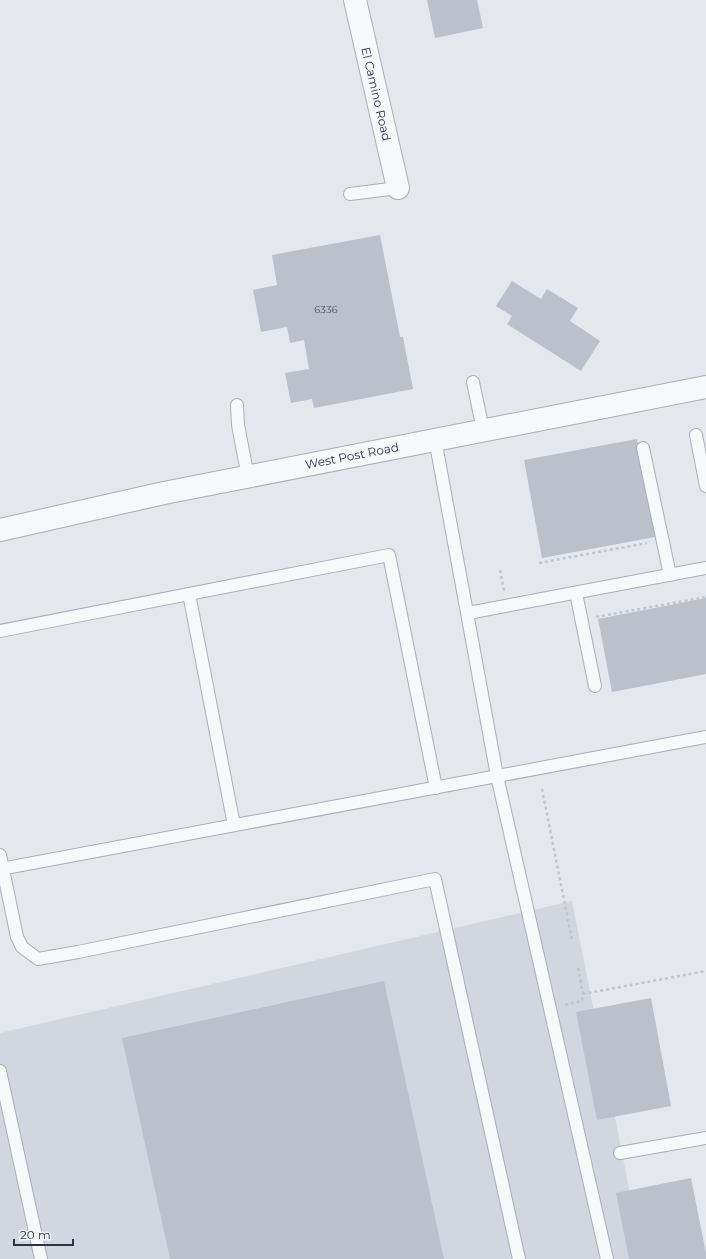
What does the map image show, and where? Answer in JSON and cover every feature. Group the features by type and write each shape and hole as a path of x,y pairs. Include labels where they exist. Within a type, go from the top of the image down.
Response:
{"street":[{"name":"El Camino Road","path":"355,0 398,188"},
{"name":"West Post Road","path":"0,530 164,493 706,387"}],"lane":[{"path":"350,194 398,188"},
{"path":"473,382 483,430"},
{"path":"237,405 238,425 248,477"},
{"path":"696,435 706,486"},
{"path":"435,439 497,776 607,1259"},
{"path":"643,448 670,575"},
{"path":"0,630 389,555 436,788"},
{"path":"468,613 706,568"},
{"path":"576,593 595,686"},
{"path":"189,594 234,825"},
{"path":"1,869 706,737"},
{"path":"0,855 1,869 16,937 22,948 38,959 435,879 519,1259"},
{"path":"0,1071 41,1259"},
{"path":"620,1153 706,1138"}],"path":[{"path":"539,563 651,542"},
{"path":"500,570 507,605"},
{"path":"596,618 706,597"},
{"path":"542,789 572,940"},
{"path":"560,1006 582,1001 583,994 578,968"},
{"path":"583,994 706,971"}],"shaded area":[{"path":"572,901 643,1259 0,1259 0,1033"}],"building":[{"path":"427,0 477,0 483,28 435,38"},
{"path":"380,235 400,337 403,337 413,389 314,408 312,399 291,403 285,373 309,369 304,340 290,343 287,327 261,332 253,290 277,285 272,255"},
{"path":"512,281 541,299 547,289 578,308 570,321 600,341 581,371 507,324 512,316 496,306"},
{"path":"637,439 655,537 542,558 524,460"},
{"path":"706,598 706,674 612,692 598,619"},
{"path":"384,981 444,1259 170,1259 122,1038"},
{"path":"651,998 671,1106 597,1120 576,1012"},
{"path":"691,1178 706,1259 629,1259 616,1193"}]}
